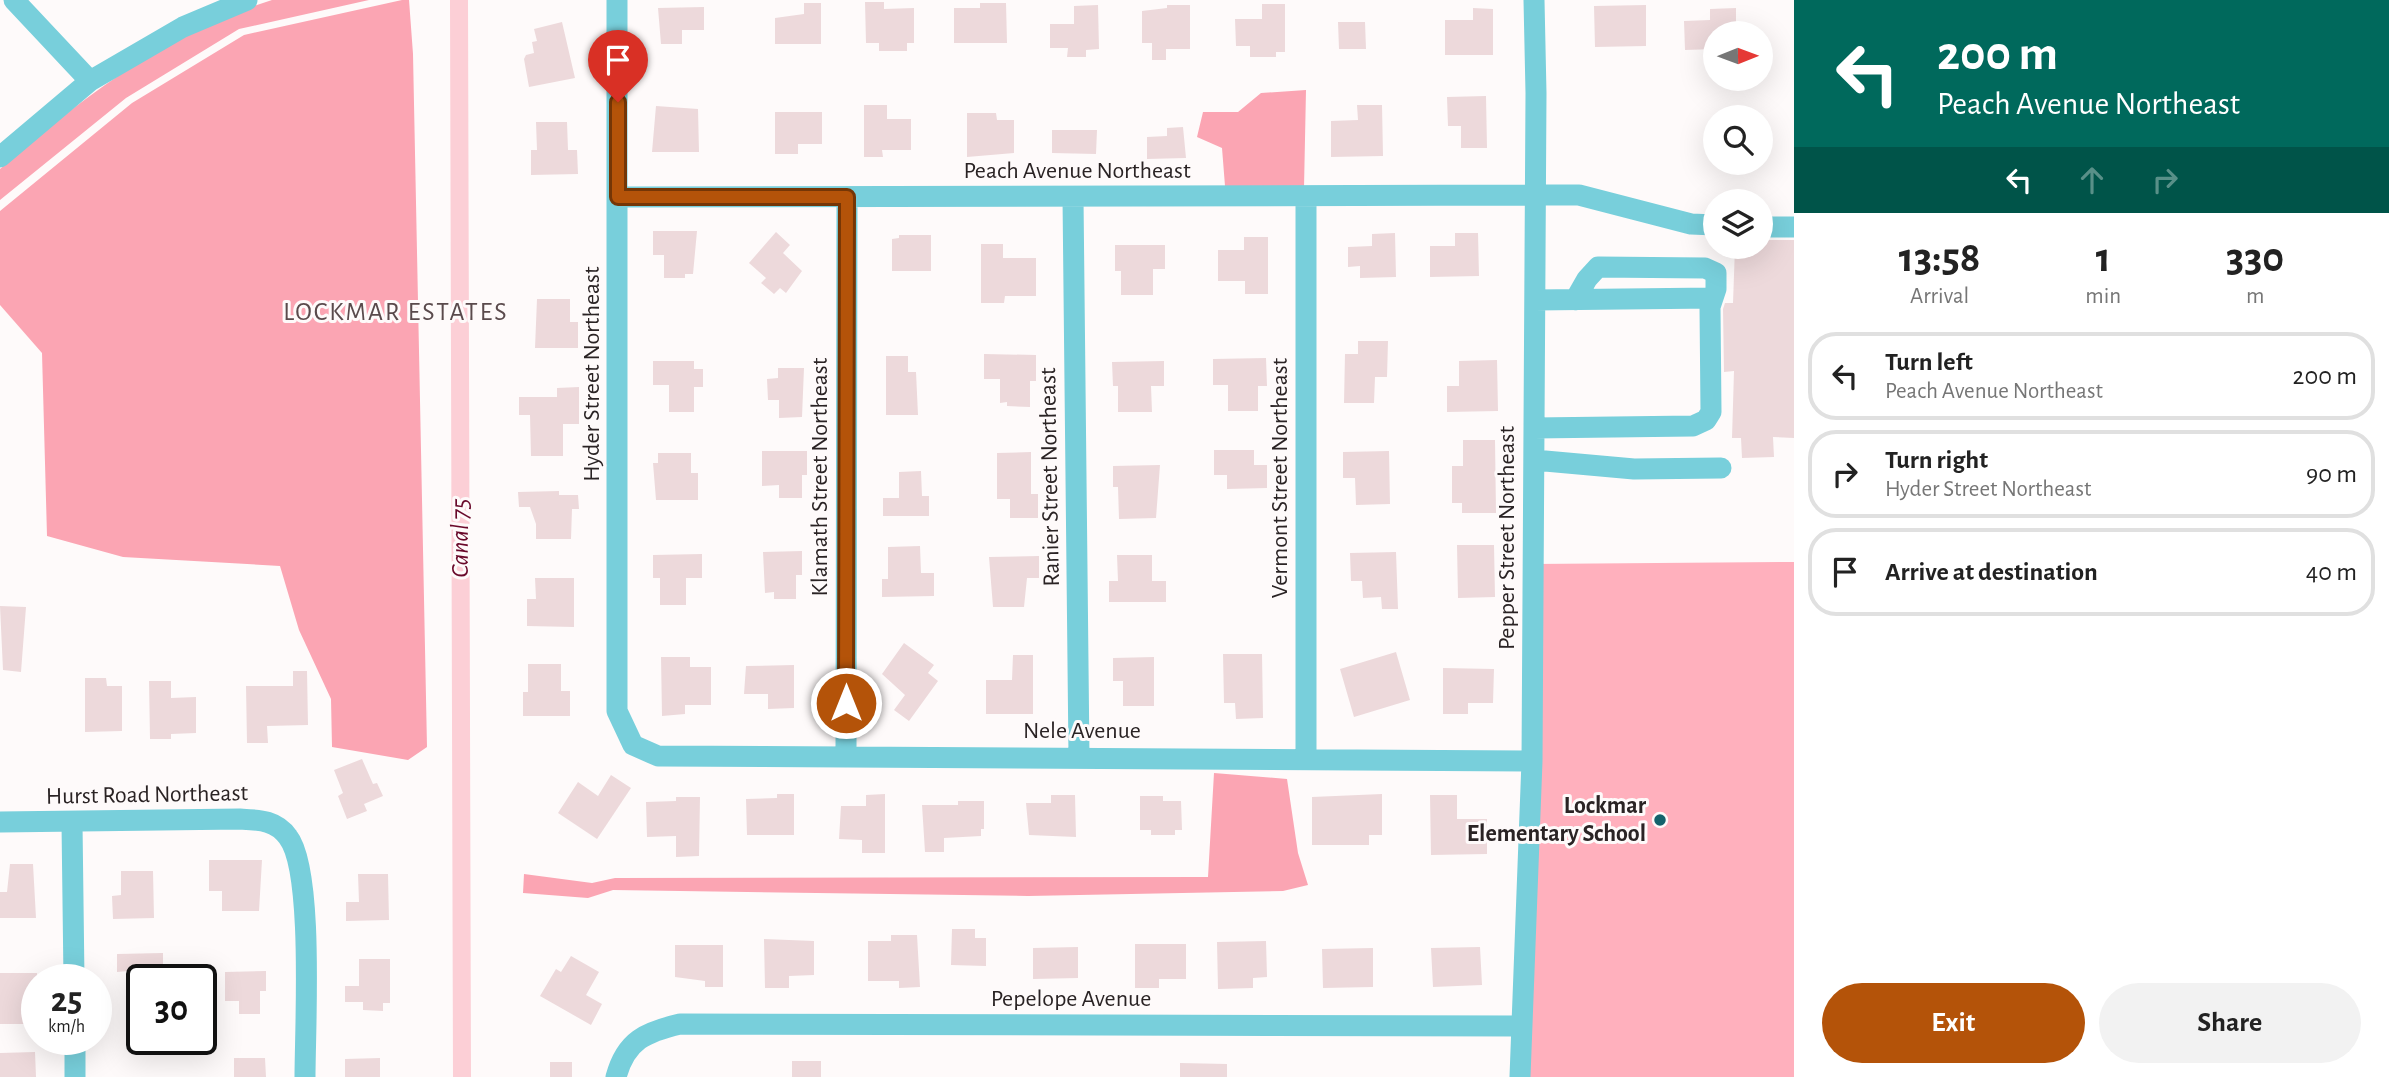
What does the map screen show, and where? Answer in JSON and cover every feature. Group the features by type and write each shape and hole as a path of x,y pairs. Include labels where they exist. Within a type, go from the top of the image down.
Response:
{"street":[{"path":"14,0 90,82"},
{"path":"0,156 90,82 183,27 247,0"},
{"name":"Hyder Street Northeast","path":"617,0 617,711 634,745"},
{"name":"Pepper Street Northeast","path":"1520,1077 1532,761 1534,0"},
{"name":"Peach Avenue Northeast","path":"618,197 1535,198 1579,195 1703,225"},
{"name":"Klamath Street Northeast","path":"846,757 847,197"},
{"name":"Ranier Street Northeast","path":"1073,197 1079,757"},
{"name":"Vermont Street Northeast","path":"1306,198 1306,757"},
{"path":"1773,226 1794,227"},
{"path":"1534,428 1693,426 1706,420 1711,412 1710,307 1716,273 1705,268 1598,267 1587,279 1575,300"},
{"path":"1535,300 1713,298"},
{"path":"1534,460 1634,469 1721,468"},
{"name":"Nele Avenue","path":"634,745 658,756 1306,757 1532,761"},
{"name":"Hurst Road Northeast","path":"0,822 268,821 289,837 304,881 305,1077"},
{"path":"72,823 74,964"},
{"name":"Pepelope Avenue","path":"616,1077 627,1049 649,1031 680,1024 1522,1026"},
{"path":"75,1055 75,1077"}],"shaded area":[{"path":"272,0 369,0 239,29 126,98 0,200 0,169 94,93 127,70 197,30"},
{"path":"409,0 413,54 427,747 408,760 332,747 331,699 299,630 280,566 123,557 47,536 42,353 0,305 0,211 132,103 244,35"},
{"path":"1306,90 1304,188 1225,186 1222,148 1197,137 1203,112 1238,112 1261,93"},
{"path":"1794,562 1794,1077 1520,1077 1533,564"},
{"path":"1214,773 1287,779 1298,853 1308,885 1283,891 1028,896 613,890 588,898 523,893 524,874 592,883 615,878 1208,877"}],"building":[{"path":"865,2 884,2 884,9 914,8 914,43 907,43 907,51 879,51 879,43 866,43"},
{"path":"804,3 821,3 821,44 775,44 775,18 804,14"},
{"path":"980,3 1006,3 1007,43 954,43 954,8 980,8"},
{"path":"1262,4 1285,4 1285,52 1276,52 1276,57 1250,57 1250,46 1236,46 1235,19 1262,19"},
{"path":"1098,5 1099,49 1086,50 1086,57 1067,57 1068,48 1050,48 1050,24 1074,24 1074,6"},
{"path":"1167,5 1190,5 1190,49 1166,49 1166,60 1152,60 1152,43 1142,43 1142,11 1167,8"},
{"path":"1646,5 1646,46 1595,47 1594,6"},
{"path":"704,7 704,30 682,30 682,44 661,44 658,8"},
{"path":"1473,8 1493,9 1493,55 1445,55 1445,20 1473,20"},
{"path":"1736,8 1736,21 1703,21 1703,49 1685,50 1684,21 1710,20 1710,9"},
{"path":"562,22 575,78 529,87 524,59 526,55 534,53 532,42 537,41 534,29"},
{"path":"1338,22 1365,22 1366,49 1339,49"},
{"path":"1486,96 1487,148 1461,148 1461,126 1448,126 1447,97"},
{"path":"864,105 887,105 887,119 911,119 911,150 882,150 883,157 864,157"},
{"path":"1357,105 1382,105 1383,156 1331,157 1331,121 1358,120"},
{"path":"656,106 698,109 699,152 652,152"},
{"path":"775,112 822,112 822,144 798,144 798,154 775,154"},
{"path":"967,113 996,113 997,120 1014,120 1014,153 967,157"},
{"path":"536,122 567,122 568,150 577,150 578,174 531,175 531,150 537,150"},
{"path":"1183,127 1186,158 1147,159 1147,137 1167,136 1167,128"},
{"path":"1052,130 1097,130 1096,154 1052,153"},
{"path":"653,231 697,231 693,274 685,274 685,278 664,278 664,255 653,255"},
{"path":"776,232 790,245 783,253 802,271 786,293 780,288 774,294 761,283 766,278 749,263"},
{"path":"1395,233 1396,277 1360,278 1360,266 1348,267 1348,247 1372,246 1372,234"},
{"path":"1455,233 1478,233 1479,276 1430,277 1430,246 1455,246"},
{"path":"899,235 931,235 931,271 892,271 892,239 899,238"},
{"path":"1244,237 1268,237 1268,294 1245,294 1245,281 1218,281 1218,250 1244,250"},
{"path":"1773,240 1794,240 1794,438 1773,437 1774,457 1742,458 1741,438 1732,438 1734,371 1724,372 1723,309 1725,303 1733,303 1735,259 1773,259"},
{"path":"981,244 1003,244 1003,258 1036,258 1036,296 1005,296 1004,303 981,303"},
{"path":"1115,245 1165,245 1165,269 1153,269 1153,295 1121,295 1121,271 1115,271"},
{"path":"537,299 570,299 570,322 578,322 578,348 535,348"},
{"path":"1358,341 1388,341 1387,377 1375,377 1374,403 1344,403 1345,354 1358,354"},
{"path":"984,354 1036,355 1036,381 1030,381 1030,407 1000,403 1000,379 984,379"},
{"path":"886,356 908,356 908,372 916,372 918,415 886,415"},
{"path":"1266,358 1267,386 1258,386 1258,411 1228,411 1228,385 1213,385 1213,359"},
{"path":"1497,360 1498,411 1447,412 1447,386 1459,386 1459,361"},
{"path":"653,361 694,361 694,369 703,369 703,387 694,387 694,412 669,412 669,385 653,385"},
{"path":"1164,361 1164,386 1151,386 1152,412 1118,412 1118,386 1113,386 1112,362"},
{"path":"778,368 804,368 802,417 779,418 779,400 768,400 767,379 778,378"},
{"path":"579,387 579,424 563,424 563,456 531,456 530,415 519,415 519,397 557,397 557,388"},
{"path":"1463,440 1495,440 1496,513 1462,513 1462,503 1452,503 1452,466 1463,466"},
{"path":"1214,450 1254,450 1254,465 1267,465 1267,488 1227,489 1227,475 1214,475"},
{"path":"762,451 807,451 807,475 802,475 802,498 779,498 779,485 762,486"},
{"path":"1389,451 1390,504 1356,505 1355,478 1343,478 1343,452"},
{"path":"1031,452 1031,494 1038,494 1038,518 1010,518 1010,499 997,499 997,453"},
{"path":"658,453 691,453 691,473 698,473 698,500 656,500 653,463 658,463"},
{"path":"1160,465 1156,518 1119,519 1118,487 1113,487 1113,466"},
{"path":"921,471 922,496 929,496 929,516 883,516 883,498 899,498 899,472"},
{"path":"559,491 559,495 578,495 579,509 572,509 571,539 536,539 536,524 530,507 519,507 518,492"},
{"path":"1457,545 1494,545 1495,597 1458,598"},
{"path":"920,546 921,573 934,573 934,596 882,597 882,579 888,579 888,547"},
{"path":"802,551 802,575 796,575 796,599 774,599 774,592 765,593 763,552"},
{"path":"1396,552 1398,609 1382,609 1381,597 1363,598 1362,581 1351,581 1350,553"},
{"path":"702,554 702,578 686,578 686,605 660,605 660,578 653,578 653,555"},
{"path":"1117,555 1152,555 1152,581 1166,581 1166,602 1109,602 1109,581 1118,581"},
{"path":"1039,556 1039,578 1027,578 1024,607 993,607 989,557"},
{"path":"535,578 574,578 574,627 527,626 527,599 536,599"},
{"path":"0,606 26,607 21,672 3,670"},
{"path":"904,643 934,665 928,673 938,681 909,721 894,710 905,695 882,674"},
{"path":"1396,652 1410,700 1354,717 1340,669"},
{"path":"1223,654 1262,654 1263,718 1236,719 1235,703 1224,703"},
{"path":"1013,655 1033,655 1033,714 986,714 986,680 1012,680"},
{"path":"661,657 690,657 690,667 711,667 711,705 685,705 685,714 662,716"},
{"path":"1154,657 1154,706 1123,706 1123,681 1113,681 1113,658"},
{"path":"528,664 561,664 561,691 570,691 570,716 523,716 523,692 528,692"},
{"path":"794,665 794,708 768,709 768,694 744,694 746,666"},
{"path":"1443,668 1494,669 1493,703 1468,703 1468,714 1443,714"},
{"path":"293,671 307,671 308,725 267,726 268,743 247,743 246,686 293,686"},
{"path":"85,678 106,678 107,686 122,686 122,731 85,732"},
{"path":"149,681 171,681 171,698 196,697 196,733 171,734 171,739 150,739"},
{"path":"362,759 373,784 377,783 383,796 364,804 367,811 347,819 338,796 343,793 334,770"},
{"path":"611,775 631,788 597,839 558,813 578,782 598,796"},
{"path":"777,794 794,794 794,835 747,835 746,799 777,798"},
{"path":"885,794 885,853 862,853 862,840 839,839 841,806 866,806 866,795"},
{"path":"1382,794 1382,835 1369,835 1369,845 1312,845 1312,797"},
{"path":"1051,795 1075,795 1076,837 1029,835 1026,803 1051,803"},
{"path":"1430,795 1457,795 1457,819 1487,819 1487,854 1431,855"},
{"path":"1140,796 1163,796 1163,801 1181,801 1182,830 1175,830 1175,835 1151,835 1151,830 1140,830"},
{"path":"676,797 700,797 699,856 676,857 676,836 647,837 646,802 676,801"},
{"path":"958,801 984,801 984,829 981,829 981,836 944,838 944,852 925,852 922,805 958,805"},
{"path":"209,860 262,860 259,911 222,911 222,891 209,891"},
{"path":"10,864 33,864 36,918 0,918 0,892 7,892"},
{"path":"121,871 153,871 154,918 113,919 112,896 121,895"},
{"path":"358,874 388,874 389,920 346,921 346,902 359,902"},
{"path":"952,929 975,929 975,938 986,938 986,966 951,965"},
{"path":"891,935 917,935 920,987 899,988 899,981 868,981 868,941 891,941"},
{"path":"764,939 814,941 814,975 789,976 789,988 765,988"},
{"path":"1266,941 1267,977 1253,978 1253,988 1218,989 1217,942"},
{"path":"1135,944 1186,944 1186,979 1159,979 1159,988 1135,988"},
{"path":"675,945 723,945 723,987 705,987 705,981 675,977"},
{"path":"1078,947 1078,978 1033,979 1033,948"},
{"path":"1480,947 1482,985 1433,987 1431,948"},
{"path":"1373,948 1373,987 1323,988 1322,949"},
{"path":"163,953 163,964 126,964 126,971 117,972 117,954"},
{"path":"571,956 599,972 586,995 602,1004 591,1025 540,996 556,969 561,972"},
{"path":"359,959 390,959 390,1003 383,1003 383,1011 363,1010 363,1002 345,1002 345,986 359,986"},
{"path":"266,971 266,991 260,991 260,1014 239,1014 239,1001 225,1001 225,972"},
{"path":"0,973 21,973 21,1024 0,1024"},
{"path":"0,1053 35,1055 36,1077 0,1077"},
{"path":"234,1058 265,1058 266,1077 234,1077"},
{"path":"380,1058 380,1077 345,1077 345,1059"},
{"path":"792,1061 821,1061 821,1077 792,1077"},
{"path":"550,1062 572,1062 572,1077 550,1077"},
{"path":"1180,1063 1227,1064 1227,1077 1180,1077"}],"waterway":[{"name":"Canal 75","path":"459,0 462,1077"}],"place":[{"name":"Lockmar Elementary School","path":"1660,820"}],"district":[{"name":"LOCKMAR ESTATES","path":"396,312"}],"route":[{"path":"618,102 618,197 847,197 846,703"}]}
